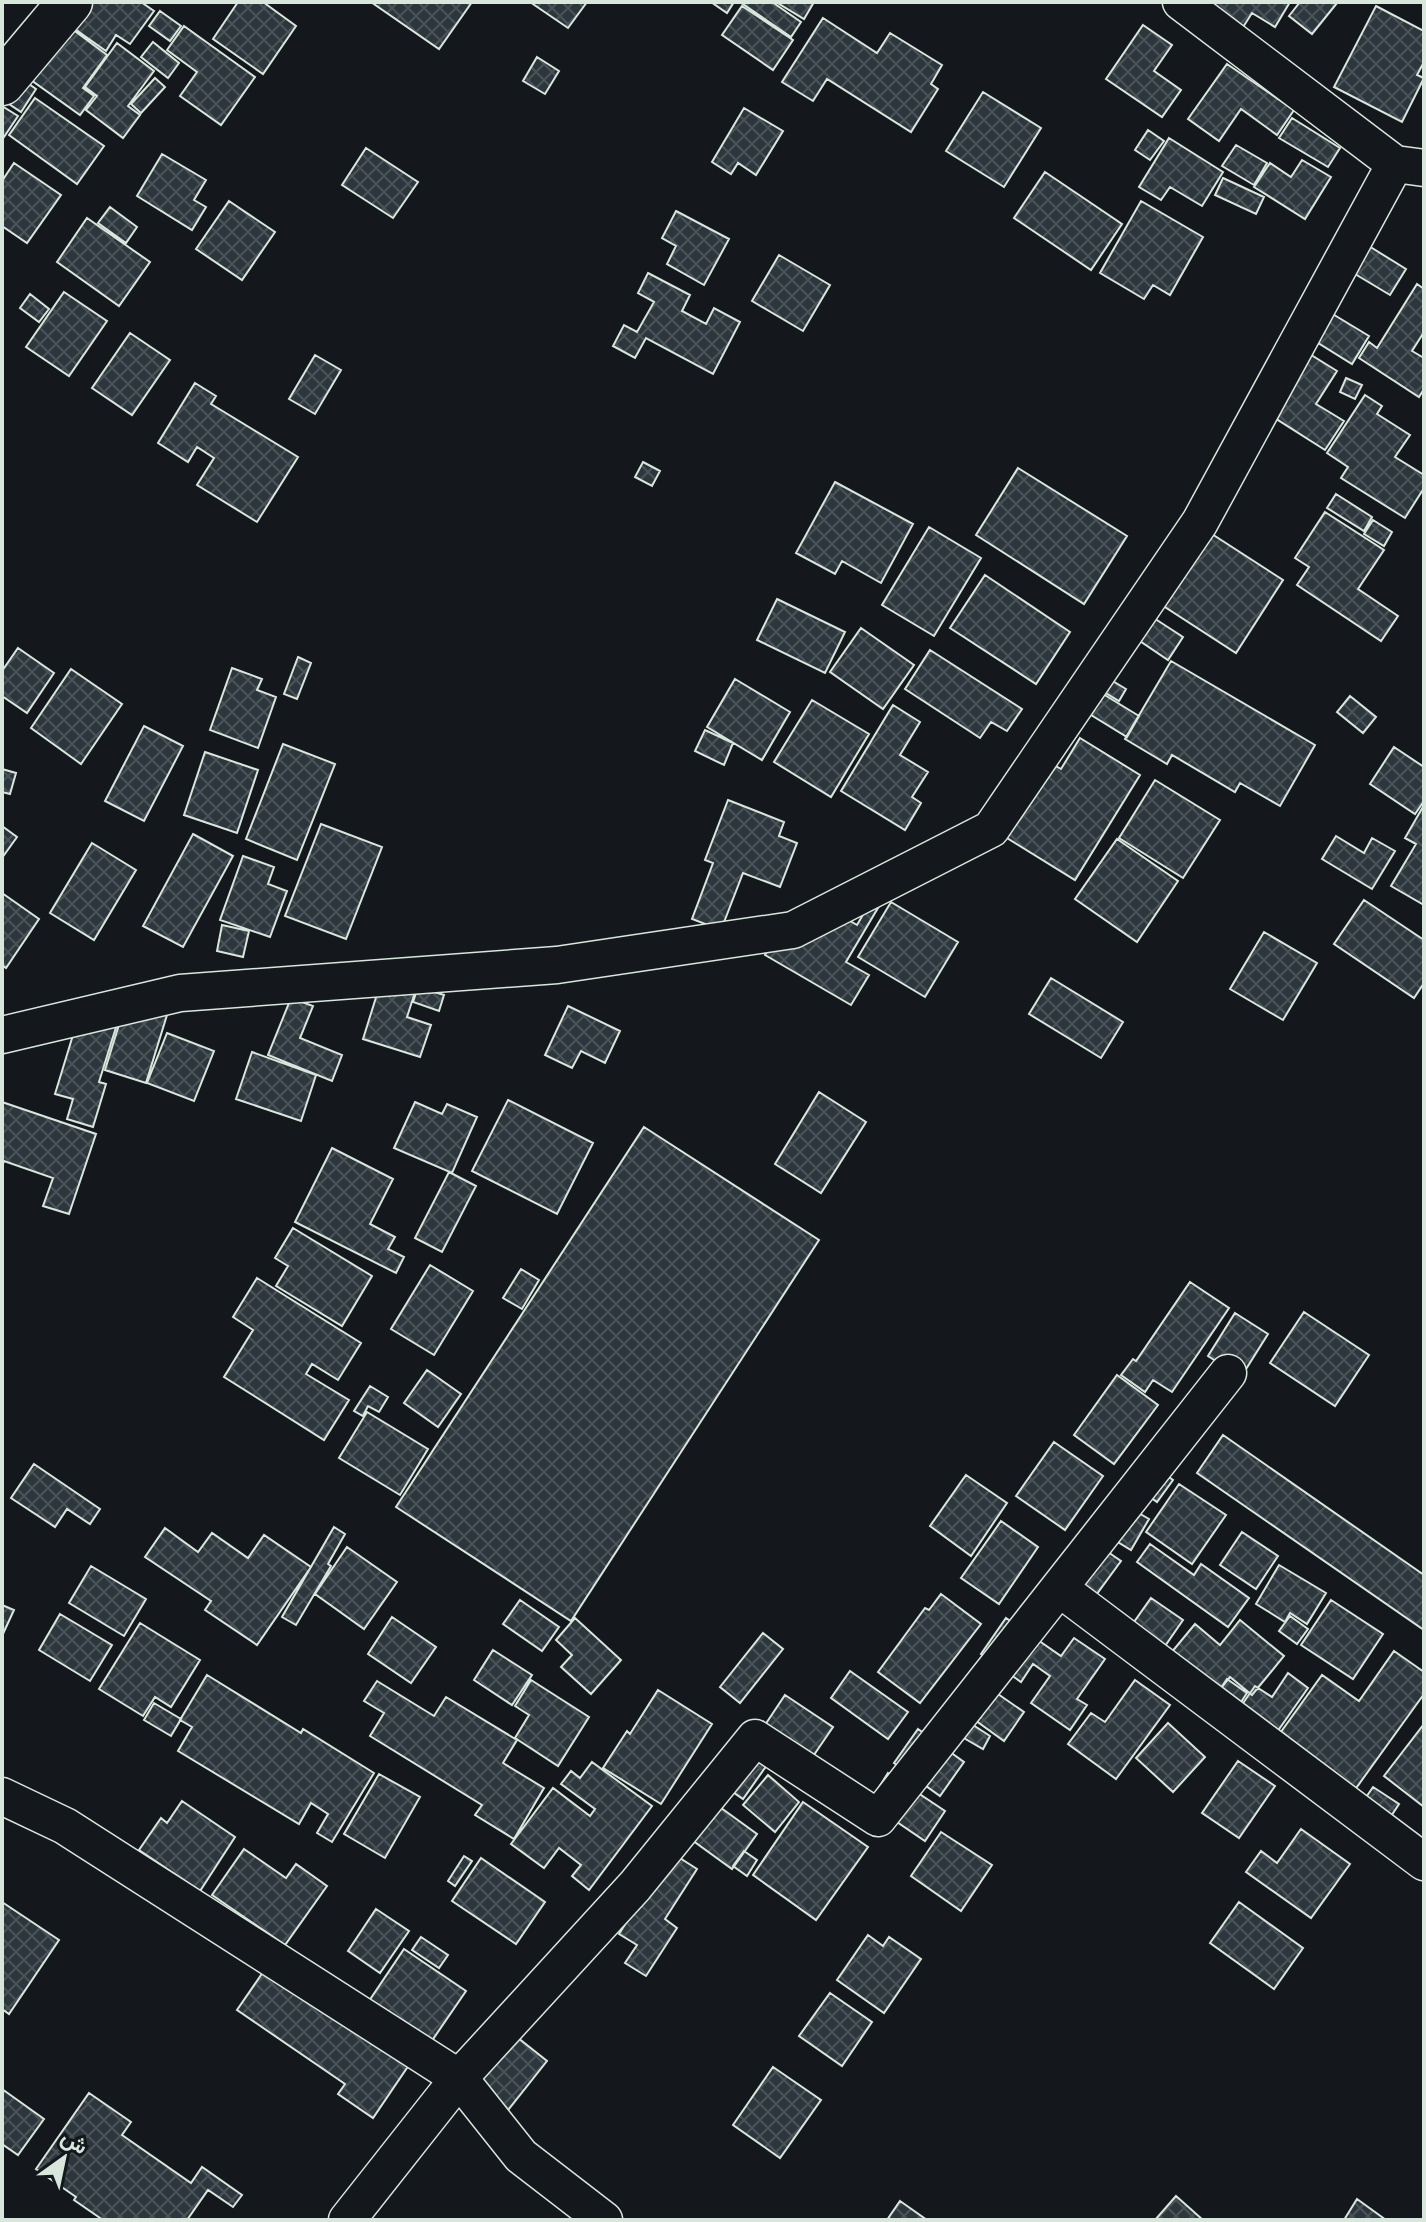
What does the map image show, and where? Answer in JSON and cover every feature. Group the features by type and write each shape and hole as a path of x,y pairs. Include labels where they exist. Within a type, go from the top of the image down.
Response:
{"main road":[{"path":"2,83 70,2"}],"street":[{"path":"2,1035 180,993 557,965 793,930 991,829 1200,522 1409,166 1181,2"},
{"path":"347,2220 459,2078 635,1886 755,1738 878,1818 1228,1373"},
{"path":"1059,1588 1424,1862"},
{"path":"2,1796 65,1826 459,2078 521,2156 604,2220"}],"building":[{"path":"75,2 141,2 154,11 130,44 116,35 106,51 62,20"},
{"path":"238,2 263,2 296,26 263,74 213,39"},
{"path":"371,2 472,2 439,49"},
{"path":"530,2 587,2 568,28"},
{"path":"711,2 734,2 727,13"},
{"path":"740,2 772,2 801,22 791,37"},
{"path":"776,2 814,2 804,19"},
{"path":"1185,2 1290,2 1275,27 1252,13 1238,35"},
{"path":"1300,2 1337,3 1312,34 1289,16"},
{"path":"742,6 793,40 773,70 722,35"},
{"path":"1376,6 1424,31 1424,62 1417,75 1424,78 1402,122 1334,87"},
{"path":"160,11 181,26 170,41 149,26"},
{"path":"56,17 107,55 83,88 94,96 80,115 17,70"},
{"path":"823,18 877,53 890,33 942,65 931,84 938,89 911,132 827,79 813,101 782,82"},
{"path":"1143,25 1172,45 1154,71 1181,90 1162,117 1106,79"},
{"path":"184,26 255,77 221,125 180,96 197,72 167,50"},
{"path":"153,42 179,63 168,78 141,57"},
{"path":"117,43 154,71 128,106 140,115 123,138 86,110 97,96 85,87"},
{"path":"537,57 559,71 545,94 523,81"},
{"path":"1227,64 1294,110 1277,135 1241,109 1219,141 1188,119"},
{"path":"19,77 36,89 21,112 3,100"},
{"path":"155,78 165,87 141,113 131,104"},
{"path":"983,92 1041,128 1004,187 946,151"},
{"path":"35,98 104,146 77,184 9,135"},
{"path":"2,106 18,116 2,140"},
{"path":"744,108 783,131 756,175 738,163 731,174 712,162"},
{"path":"1292,118 1340,148 1328,167 1279,138"},
{"path":"1148,130 1164,141 1150,160 1135,150"},
{"path":"1169,138 1223,172 1202,206 1170,187 1161,200 1139,187"},
{"path":"1236,145 1267,163 1254,185 1222,166"},
{"path":"366,148 418,182 393,218 342,185"},
{"path":"162,154 206,180 194,200 206,207 192,230 137,196"},
{"path":"1302,160 1331,177 1305,219 1254,187 1270,163 1291,177"},
{"path":"14,163 61,195 27,243 2,226 2,181"},
{"path":"1045,172 1122,224 1091,270 1014,218"},
{"path":"1223,178 1264,197 1256,214 1215,195"},
{"path":"229,201 275,232 242,280 196,249"},
{"path":"1141,201 1203,237 1170,295 1153,285 1144,299 1100,273"},
{"path":"110,207 137,227 126,243 98,223"},
{"path":"676,211 729,239 704,285 667,264 676,246 662,238"},
{"path":"87,218 150,262 119,306 57,262"},
{"path":"1351,235 1406,269 1390,295 1350,271 1326,310 1369,336 1352,364 1294,328"},
{"path":"779,255 830,285 803,331 752,301"},
{"path":"648,273 690,295 682,311 706,324 714,308 740,322 713,374 646,338 635,358 613,346 624,325 637,332 654,302 638,293"},
{"path":"1417,284 1424,289 1424,332 1412,351 1424,358 1424,389 1419,397 1359,358 1369,342 1377,348"},
{"path":"64,292 107,321 69,376 26,347"},
{"path":"30,294 49,309 39,322 20,308"},
{"path":"130,333 170,360 132,415 92,388"},
{"path":"1287,340 1337,371 1316,404 1344,421 1325,450 1248,401"},
{"path":"315,355 341,370 315,414 289,399"},
{"path":"1346,378 1362,385 1355,399 1340,392"},
{"path":"195,383 216,396 211,404 298,457 257,522 197,485 214,458 197,447 188,462 158,443"},
{"path":"1365,395 1382,406 1377,414 1410,435 1395,457 1424,475 1424,488 1405,518 1341,478 1348,467 1327,453"},
{"path":"643,462 660,471 652,486 635,477"},
{"path":"1018,468 1127,536 1084,604 976,535"},
{"path":"835,482 913,524 881,583 842,561 835,574 796,553"},
{"path":"1336,494 1372,517 1364,531 1327,508"},
{"path":"1325,512 1384,550 1358,589 1398,616 1381,641 1297,585 1309,567 1295,558"},
{"path":"1373,520 1392,532 1384,546 1364,534"},
{"path":"1198,525 1283,580 1236,653 1151,598"},
{"path":"929,527 981,558 934,636 882,605"},
{"path":"985,575 1070,632 1036,684 950,628"},
{"path":"777,599 845,632 825,673 757,640"},
{"path":"1143,611 1183,637 1168,660 1128,633"},
{"path":"861,628 914,665 883,709 830,672"},
{"path":"18,648 54,673 27,713 2,696 2,671"},
{"path":"930,650 1022,709 1007,731 991,722 980,738 905,689"},
{"path":"298,657 311,663 297,699 284,694"},
{"path":"1171,661 1315,745 1280,806 1240,783 1235,792 1172,755 1167,764 1125,739"},
{"path":"232,668 262,679 257,690 276,697 258,748 210,730"},
{"path":"71,669 122,704 81,764 31,728"},
{"path":"1106,677 1126,689 1119,701 1099,689"},
{"path":"735,679 790,712 762,760 707,727"},
{"path":"1090,686 1139,716 1127,737 1078,707"},
{"path":"1350,696 1376,717 1363,733 1337,712"},
{"path":"812,700 869,734 831,797 774,762"},
{"path":"893,705 920,722 900,755 928,772 912,797 921,803 905,830 841,791"},
{"path":"144,726 183,746 144,821 105,801"},
{"path":"705,730 733,743 724,765 695,751"},
{"path":"1080,738 1140,775 1075,880 994,830 1040,757 1061,769"},
{"path":"283,744 335,764 297,860 246,839"},
{"path":"1394,747 1424,767 1424,801 1415,814 1370,784"},
{"path":"205,752 258,770 237,833 184,815"},
{"path":"2,769 16,773 10,794 2,792"},
{"path":"1155,780 1220,820 1183,878 1119,838"},
{"path":"728,800 784,822 779,836 797,843 780,887 743,873 721,930 692,919 713,863 705,860"},
{"path":"1424,805 1424,905 1391,886 1416,844 1405,838"},
{"path":"321,824 382,847 346,939 285,916"},
{"path":"2,826 17,837 2,858"},
{"path":"193,834 233,856 183,947 143,926"},
{"path":"1336,836 1364,853 1372,838 1395,851 1372,889 1322,859"},
{"path":"1117,839 1178,881 1137,942 1075,899"},
{"path":"92,843 136,870 94,940 50,913"},
{"path":"243,856 274,867 268,884 287,891 270,937 220,920"},
{"path":"877,891 885,896 846,962 869,975 851,1005 765,955 777,934 819,903 857,925"},
{"path":"2,893 39,919 6,968 2,965"},
{"path":"1364,900 1424,940 1424,983 1414,998 1334,944"},
{"path":"891,902 958,942 925,997 858,957"},
{"path":"222,925 249,931 243,957 217,951"},
{"path":"1264,932 1317,963 1283,1020 1230,989"},
{"path":"383,975 417,986 407,1017 431,1025 420,1057 363,1039"},
{"path":"1051,978 1123,1022 1101,1058 1029,1014"},
{"path":"418,987 444,995 439,1011 413,1002"},
{"path":"291,998 313,1006 300,1038 342,1055 332,1081 268,1055"},
{"path":"126,1002 167,1015 146,1083 105,1070"},
{"path":"568,1006 620,1031 605,1063 581,1051 572,1068 545,1055"},
{"path":"80,1012 117,1024 99,1082 106,1084 93,1127 67,1119 73,1099 55,1094"},
{"path":"167,1033 214,1051 194,1101 147,1083"},
{"path":"252,1052 316,1075 301,1121 236,1099"},
{"path":"819,1092 866,1122 821,1193 775,1164"},
{"path":"508,1100 593,1143 557,1214 472,1171"},
{"path":"2,1102 96,1134 69,1214 43,1206 53,1178 4,1161 2,1167"},
{"path":"415,1102 442,1114 447,1104 477,1117 452,1173 394,1148"},
{"path":"644,1127 819,1240 571,1621 396,1507"},
{"path":"332,1148 393,1179 370,1224 395,1237 388,1249 404,1257 396,1273 295,1222"},
{"path":"449,1172 476,1186 442,1252 415,1238"},
{"path":"293,1228 372,1276 342,1326 276,1286 288,1266 275,1258"},
{"path":"430,1265 473,1291 434,1355 391,1329"},
{"path":"521,1269 539,1280 522,1309 503,1298"},
{"path":"257,1278 361,1343 338,1380 312,1364 306,1374 349,1400 324,1440 224,1377 253,1330 233,1317"},
{"path":"1190,1282 1229,1308 1172,1392 1153,1380 1145,1392 1121,1375 1133,1359 1136,1361"},
{"path":"1304,1312 1369,1355 1335,1406 1270,1363"},
{"path":"1235,1313 1268,1334 1241,1377 1208,1356"},
{"path":"427,1370 461,1394 438,1427 404,1403"},
{"path":"1117,1375 1158,1405 1114,1464 1074,1435"},
{"path":"370,1386 388,1397 379,1412 368,1406 363,1416 354,1411"},
{"path":"367,1412 428,1449 400,1495 339,1458"},
{"path":"1223,1435 1424,1575 1424,1630 1197,1473"},
{"path":"1054,1442 1103,1476 1065,1530 1016,1496"},
{"path":"1144,1459 1173,1480 1157,1502 1128,1481"},
{"path":"34,1464 100,1509 90,1524 67,1509 55,1527 11,1498"},
{"path":"966,1475 1007,1503 971,1556 930,1526"},
{"path":"1179,1484 1226,1515 1192,1564 1146,1532"},
{"path":"1111,1497 1149,1519 1131,1550 1093,1527"},
{"path":"1001,1521 1038,1547 999,1604 961,1578"},
{"path":"334,1527 345,1534 328,1564 331,1566 296,1625 282,1617"},
{"path":"165,1528 198,1552 212,1533 248,1558 264,1535 311,1567 257,1645 205,1610 211,1601 145,1557"},
{"path":"1242,1532 1278,1556 1256,1589 1220,1565"},
{"path":"1086,1537 1121,1561 1088,1606 1054,1581"},
{"path":"1150,1544 1194,1575 1201,1564 1249,1598 1228,1627 1137,1562"},
{"path":"347,1547 397,1582 364,1629 315,1594"},
{"path":"1279,1565 1326,1593 1307,1624 1290,1613 1285,1622 1256,1604"},
{"path":"91,1566 146,1599 124,1636 69,1603"},
{"path":"941,1594 981,1624 920,1703 878,1672 925,1608 929,1610"},
{"path":"1151,1598 1183,1620 1154,1662 1122,1639"},
{"path":"520,1600 559,1627 542,1651 503,1624"},
{"path":"1331,1600 1383,1634 1353,1679 1301,1645"},
{"path":"2,1605 14,1610 2,1636"},
{"path":"60,1614 112,1645 90,1681 39,1650"},
{"path":"1290,1616 1308,1629 1297,1644 1279,1631"},
{"path":"392,1617 436,1647 411,1683 368,1654"},
{"path":"575,1618 621,1660 591,1694 561,1667 572,1655 556,1640"},
{"path":"1006,1618 1061,1656 1074,1638 1105,1659 1077,1699 1087,1705 1070,1730 1031,1703 1050,1676 1033,1664 1021,1682 981,1654"},
{"path":"1240,1620 1284,1656 1252,1695 1230,1677 1217,1693 1156,1671 1195,1624 1220,1645"},
{"path":"140,1623 200,1660 171,1707 155,1697 143,1716 99,1689"},
{"path":"763,1633 783,1649 740,1703 720,1687"},
{"path":"493,1650 532,1675 512,1705 474,1680"},
{"path":"1394,1651 1424,1672 1424,1694 1354,1791 1278,1736 1322,1675 1359,1701"},
{"path":"850,1671 908,1712 888,1739 831,1698"},
{"path":"1288,1673 1308,1688 1263,1752 1227,1726 1255,1686 1272,1697"},
{"path":"969,1674 1024,1712 1004,1741 950,1702"},
{"path":"207,1675 301,1733 303,1729 374,1773 332,1842 317,1833 328,1814 311,1803 299,1824 178,1751 192,1727 180,1720"},
{"path":"1227,1679 1247,1693 1227,1723 1206,1710"},
{"path":"531,1680 589,1717 558,1766 515,1738 529,1715 515,1706"},
{"path":"1135,1680 1170,1705 1116,1779 1068,1744 1091,1713 1105,1722"},
{"path":"377,1681 434,1716 446,1697 517,1740 503,1763 544,1788 514,1839 475,1815 482,1805 370,1736 384,1713 364,1701"},
{"path":"658,1690 712,1724 661,1804 603,1768 627,1731 630,1734"},
{"path":"785,1695 833,1727 805,1768 753,1743"},
{"path":"154,1703 181,1719 171,1736 144,1720"},
{"path":"970,1723 990,1736 983,1749 962,1737"},
{"path":"1168,1723 1205,1757 1173,1792 1136,1758"},
{"path":"1424,1724 1424,1807 1384,1776"},
{"path":"918,1729 964,1762 940,1796 894,1763"},
{"path":"741,1747 767,1765 743,1799 717,1781"},
{"path":"1238,1761 1275,1786 1239,1838 1202,1813"},
{"path":"592,1762 652,1806 589,1890 572,1876 581,1865 559,1848 544,1868 511,1844 553,1788 590,1816 595,1809 561,1784 571,1771 580,1778"},
{"path":"888,1773 945,1811 925,1841 869,1803"},
{"path":"379,1774 420,1797 385,1858 344,1834"},
{"path":"768,1775 799,1802 775,1832 743,1805"},
{"path":"1373,1787 1399,1804 1382,1830 1356,1812"},
{"path":"699,1792 757,1834 732,1869 674,1827"},
{"path":"182,1801 235,1837 200,1891 139,1850 161,1818 167,1823"},
{"path":"803,1802 868,1847 816,1920 753,1875"},
{"path":"1301,1829 1350,1864 1311,1918 1246,1872 1261,1851 1277,1863"},
{"path":"941,1832 992,1865 961,1911 911,1876"},
{"path":"658,1844 697,1869 665,1919 677,1928 646,1976 625,1963 637,1945 619,1934 641,1899"},
{"path":"244,1849 286,1878 296,1864 327,1886 285,1945 212,1895"},
{"path":"744,1851 757,1860 747,1876 733,1866"},
{"path":"464,1856 472,1861 455,1886 448,1881"},
{"path":"481,1858 545,1902 516,1944 452,1901"},
{"path":"2,1902 59,1940 9,2014 2,2009"},
{"path":"1239,1902 1303,1948 1274,1989 1210,1943"},
{"path":"376,1909 409,1931 380,1973 348,1951"},
{"path":"868,1935 883,1946 889,1937 921,1959 884,2013 837,1980"},
{"path":"421,1937 448,1955 439,1968 412,1950"},
{"path":"404,1949 466,1991 429,2045 367,2004"},
{"path":"270,1962 413,2059 373,2118 338,2094 345,2084 237,2010"},
{"path":"830,1993 872,2022 842,2066 799,2036"},
{"path":"498,2022 547,2061 505,2114 463,2065"},
{"path":"773,2067 821,2100 780,2158 733,2125"},
{"path":"2,2089 44,2119 18,2155 2,2144"},
{"path":"89,2093 131,2122 122,2135 191,2183 202,2167 242,2195 233,2207 208,2190 187,2220 103,2220 36,2169"},
{"path":"1176,2196 1203,2220 1155,2220"},
{"path":"1357,2199 1386,2220 1344,2220"},
{"path":"900,2201 927,2220 887,2220"}]}
